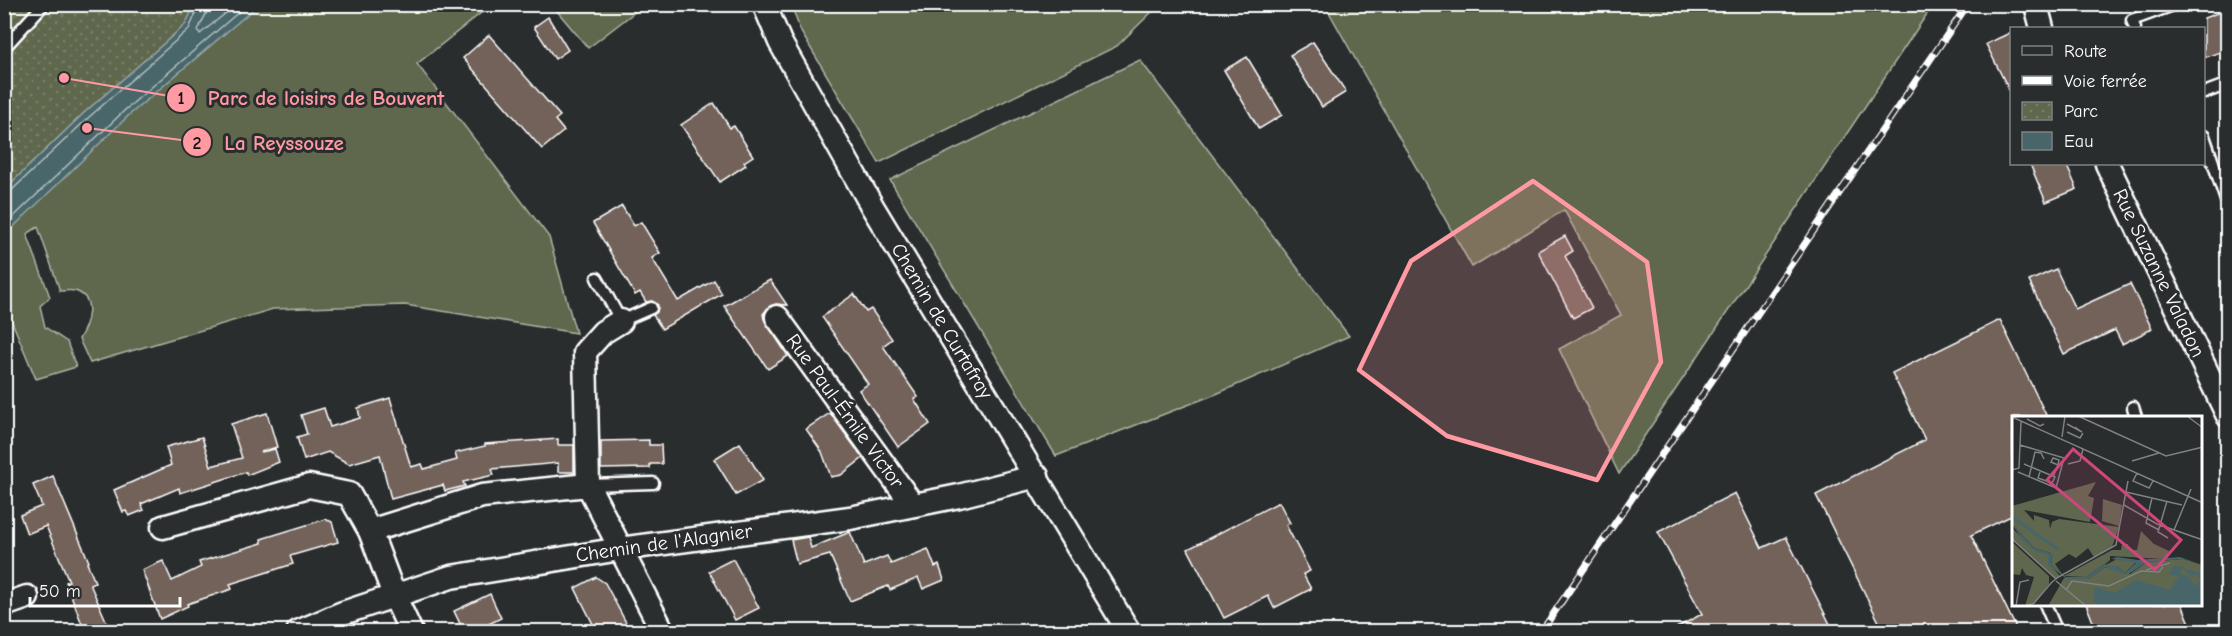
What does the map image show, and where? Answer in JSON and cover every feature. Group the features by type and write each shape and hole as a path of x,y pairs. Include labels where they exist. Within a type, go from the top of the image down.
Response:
{"street":[{"name":"Chemin de Curtafray","path":"764,4 780,42 872,206 1129,632"},
{"path":"2039,4 2037,9 2042,27"},
{"name":"Rue Suzanne Valadon","path":"2107,165 2228,416"},
{"name":"Rue Paul-Émile Victor","path":"777,317 912,506"},
{"path":"621,321 603,332 585,352 588,485 663,632"},
{"name":"Chemin de l'Alagnier","path":"298,632 394,595 451,577 620,549 850,518 912,506 1036,476"},
{"path":"370,531 482,496 588,485"},
{"path":"163,527 309,486 348,495 370,531 394,595 411,632"},
{"path":"4,605 27,597"}],"lane":[{"path":"4,48 44,4"},
{"path":"2135,27 2132,20 2176,4"},
{"path":"2205,93 2228,84"},
{"path":"2205,139 2228,206"},
{"path":"597,278 621,321 651,308"},
{"path":"588,485 653,483"},
{"path":"2046,606 2057,632"}],"highlighted area":[{"path":"1533,181 1647,262 1661,362 1597,480 1447,436 1359,370 1411,261"}],"green space":[{"path":"791,4 1159,5 1117,46 879,163 801,32"},
{"path":"5,5 195,5 185,25 84,113 5,189"},
{"path":"258,5 491,5 417,64 549,237 576,333 405,305 273,309 90,363 79,339 89,313 86,300 75,291 60,291 38,227 27,234 50,297 40,306 45,327 67,342 76,367 36,379 5,305 4,235 129,115"},
{"path":"552,5 644,5 588,48"},
{"path":"1325,5 1933,5 1619,474 1559,349 1621,315 1564,210 1472,267"},
{"path":"1140,60 1349,336 1216,394 1056,456 890,180"}],"water":[{"path":"195,5 258,5 129,115 5,235 5,189 84,113 185,25"}],"building":[{"path":"2228,9 2228,49 2205,58 2205,27 2204,18"},
{"path":"548,17 568,50 555,59 534,27"},
{"path":"2010,33 2010,92 1986,44"},
{"path":"489,35 560,116 555,120 564,131 542,149 463,58"},
{"path":"1313,42 1346,92 1322,107 1290,55"},
{"path":"1247,57 1282,115 1259,129 1224,70"},
{"path":"714,103 730,128 734,126 753,156 744,162 746,165 720,182 681,125"},
{"path":"2030,165 2066,165 2077,189 2046,202"},
{"path":"622,206 634,226 641,222 660,253 652,258 678,301 714,280 722,294 662,329 653,315 657,312 658,305 652,301 646,302 640,292 635,295 593,223"},
{"path":"1565,236 1573,251 1565,256 1592,308 1573,318 1538,251"},
{"path":"2056,269 2075,309 2130,284 2152,329 2122,344 2115,330 2064,354 2029,281"},
{"path":"770,280 787,305 770,306 763,314 764,319 788,356 768,369 724,306"},
{"path":"854,294 866,312 871,309 892,339 883,346 918,397 914,399 930,424 898,447 859,390 868,384 822,317"},
{"path":"2000,320 2047,416 2012,416 2012,515 1971,535 2018,632 1884,632 1816,495 1925,440 1892,373"},
{"path":"390,398 411,467 422,464 424,469 457,460 455,453 485,446 485,444 558,439 558,445 574,445 574,472 558,472 558,463 492,469 494,475 463,482 465,486 445,491 443,485 391,499 380,455 349,464 328,452 304,460 297,437 307,434 301,415 324,408 330,427 360,418 358,408"},
{"path":"267,413 277,447 261,452 275,449 279,462 247,475 246,472 180,493 179,488 141,504 144,510 129,516 126,511 123,512 114,490 171,465 166,447 202,437 211,466 242,458 231,424"},
{"path":"830,413 863,458 841,475 831,477 822,452 806,429"},
{"path":"649,440 649,445 661,445 662,464 650,464 650,468 601,469 601,441"},
{"path":"740,443 763,480 736,495 714,459"},
{"path":"53,476 89,562 87,563 95,582 90,584 111,632 85,632 66,582 69,581 46,526 27,534 20,515 42,506 33,485"},
{"path":"1735,493 1762,548 1786,537 1834,632 1669,632 1702,614 1658,532"},
{"path":"1279,502 1290,523 1286,525 1310,571 1303,574 1311,589 1274,608 1268,596 1224,618 1188,549"},
{"path":"326,519 332,522 338,542 290,556 293,564 230,584 232,589 187,604 188,606 160,619 142,570 163,561 172,581 201,567 199,562 262,543 261,539"},
{"path":"850,532 864,565 887,556 891,564 928,549 935,567 939,565 944,580 923,589 918,578 890,590 888,586 850,601 830,555 797,564 791,540 808,537 811,548"},
{"path":"733,559 759,608 735,620 709,571"},
{"path":"596,577 605,583 631,632 597,632 575,588"},
{"path":"490,594 501,618 473,632 464,632 454,611"},
{"path":"2087,606 2183,606 2192,628 2182,632 2097,632"}],"railway":[{"path":"1541,632 1968,4"}],"place":[{"name":"Parc de loisirs de Bouvent","path":"64,78"},
{"name":"La Reyssouze","path":"87,128"}]}
